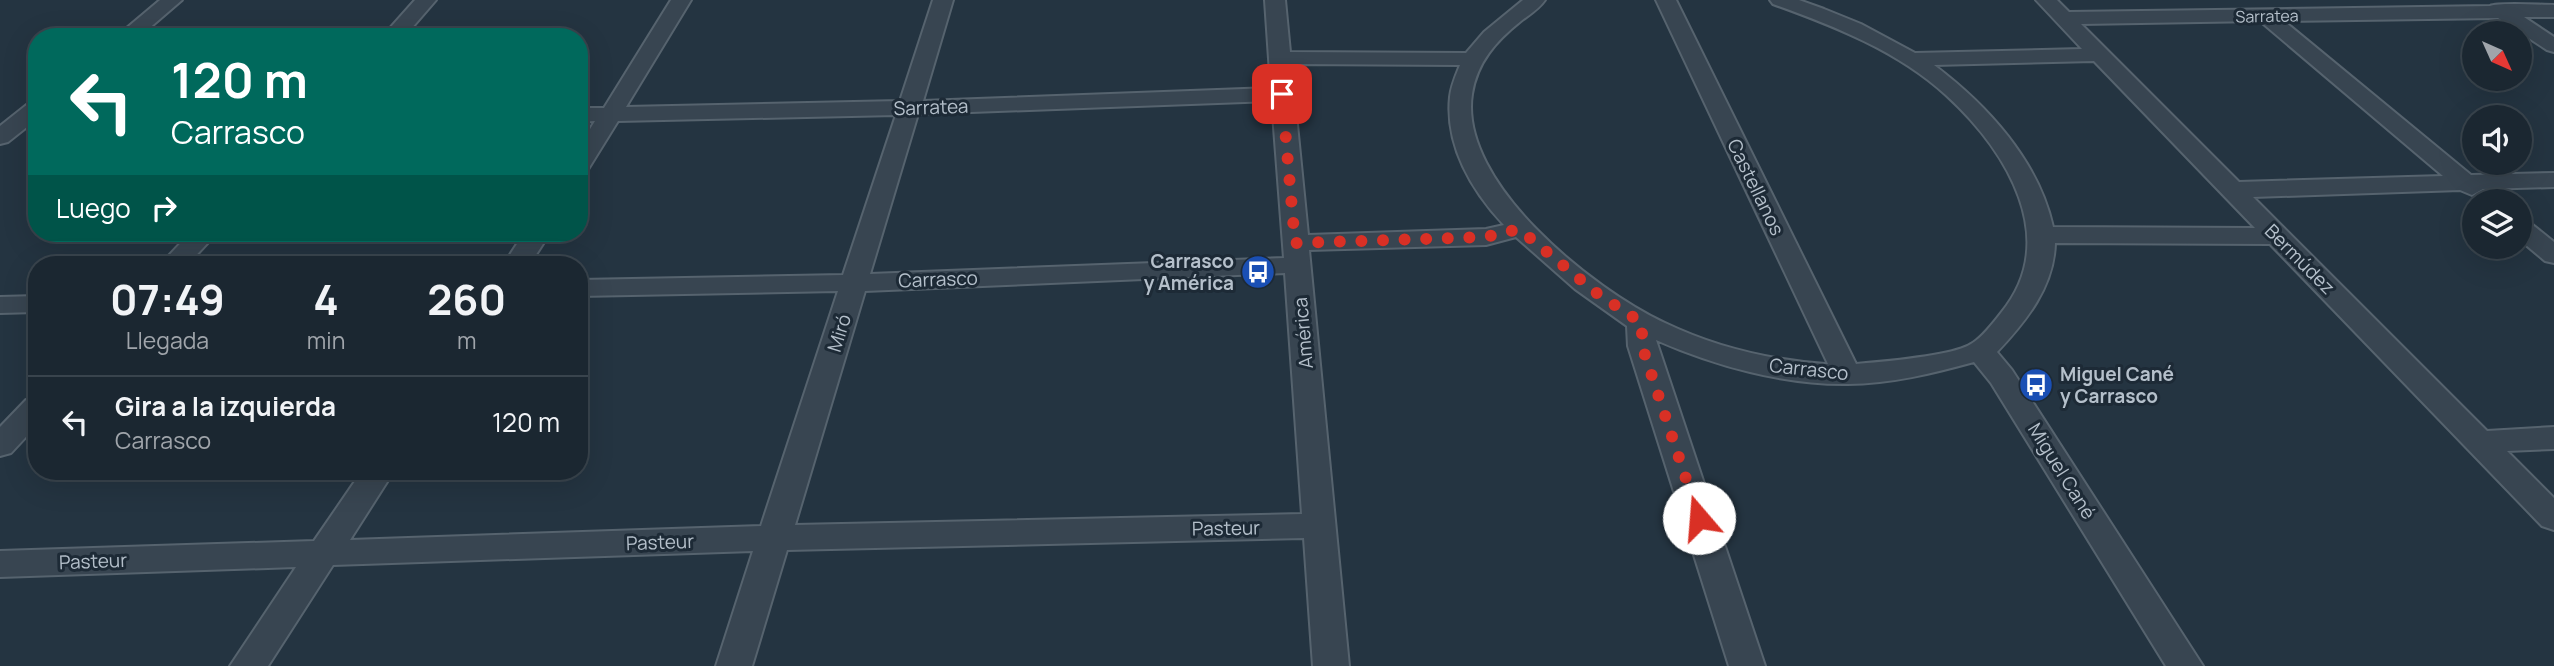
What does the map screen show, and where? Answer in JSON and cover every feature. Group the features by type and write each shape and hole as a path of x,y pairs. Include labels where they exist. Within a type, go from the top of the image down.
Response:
{"street":[{"path":"137,28 172,0"},
{"path":"400,28 426,0"},
{"path":"588,152 681,0"},
{"name":"Miró","path":"734,666 943,0"},
{"name":"América","path":"1275,0 1331,666"},
{"path":"1280,58 1472,59 1489,39 1535,0"},
{"name":"Castellanos","path":"1666,0 1847,374"},
{"path":"1780,0 1855,28 1915,58 1958,93 2004,147 2035,205 2043,235 2040,264 2033,286 2016,313 1981,351"},
{"name":"Bermúdez","path":"2046,0 2554,518"},
{"path":"2494,6 2554,46"},
{"name":"Sarratea","path":"2064,18 2266,16 2494,6 2554,11"},
{"path":"2266,16 2473,189"},
{"path":"1915,58 2099,55"},
{"name":"Carrasco","path":"1472,59 1463,81 1460,99 1468,151 1484,184 1519,229 1598,294 1642,323 1772,368 1847,374 1910,368 1981,351"},
{"name":"Sarratea","path":"588,115 909,108 1282,94"},
{"path":"4,131 28,114"},
{"path":"4,131 28,129"},
{"path":"2231,190 2554,180"},
{"name":"Carrasco","path":"588,288 855,283 1296,254 1486,237 1519,229"},
{"path":"2043,235 2276,236"},
{"path":"2532,238 2554,255"},
{"path":"182,256 195,242"},
{"path":"0,305 28,304"},
{"path":"1642,323 1642,346 1747,666"},
{"name":"Miguel Cané","path":"1981,351 2002,377 2185,666"},
{"path":"0,444 28,416"},
{"path":"2480,442 2554,438"},
{"path":"248,666 372,480"},
{"name":"Pasteur","path":"0,564 776,538 1320,526"}],"place":[{"name":"Carrasco y América","path":"1258,272"},
{"name":"Miguel Cané y Carrasco","path":"2036,385"}],"route":[{"path":"1282,94 1295,243 1486,237 1519,229 1598,294 1642,323 1642,346 1699,518"}]}
